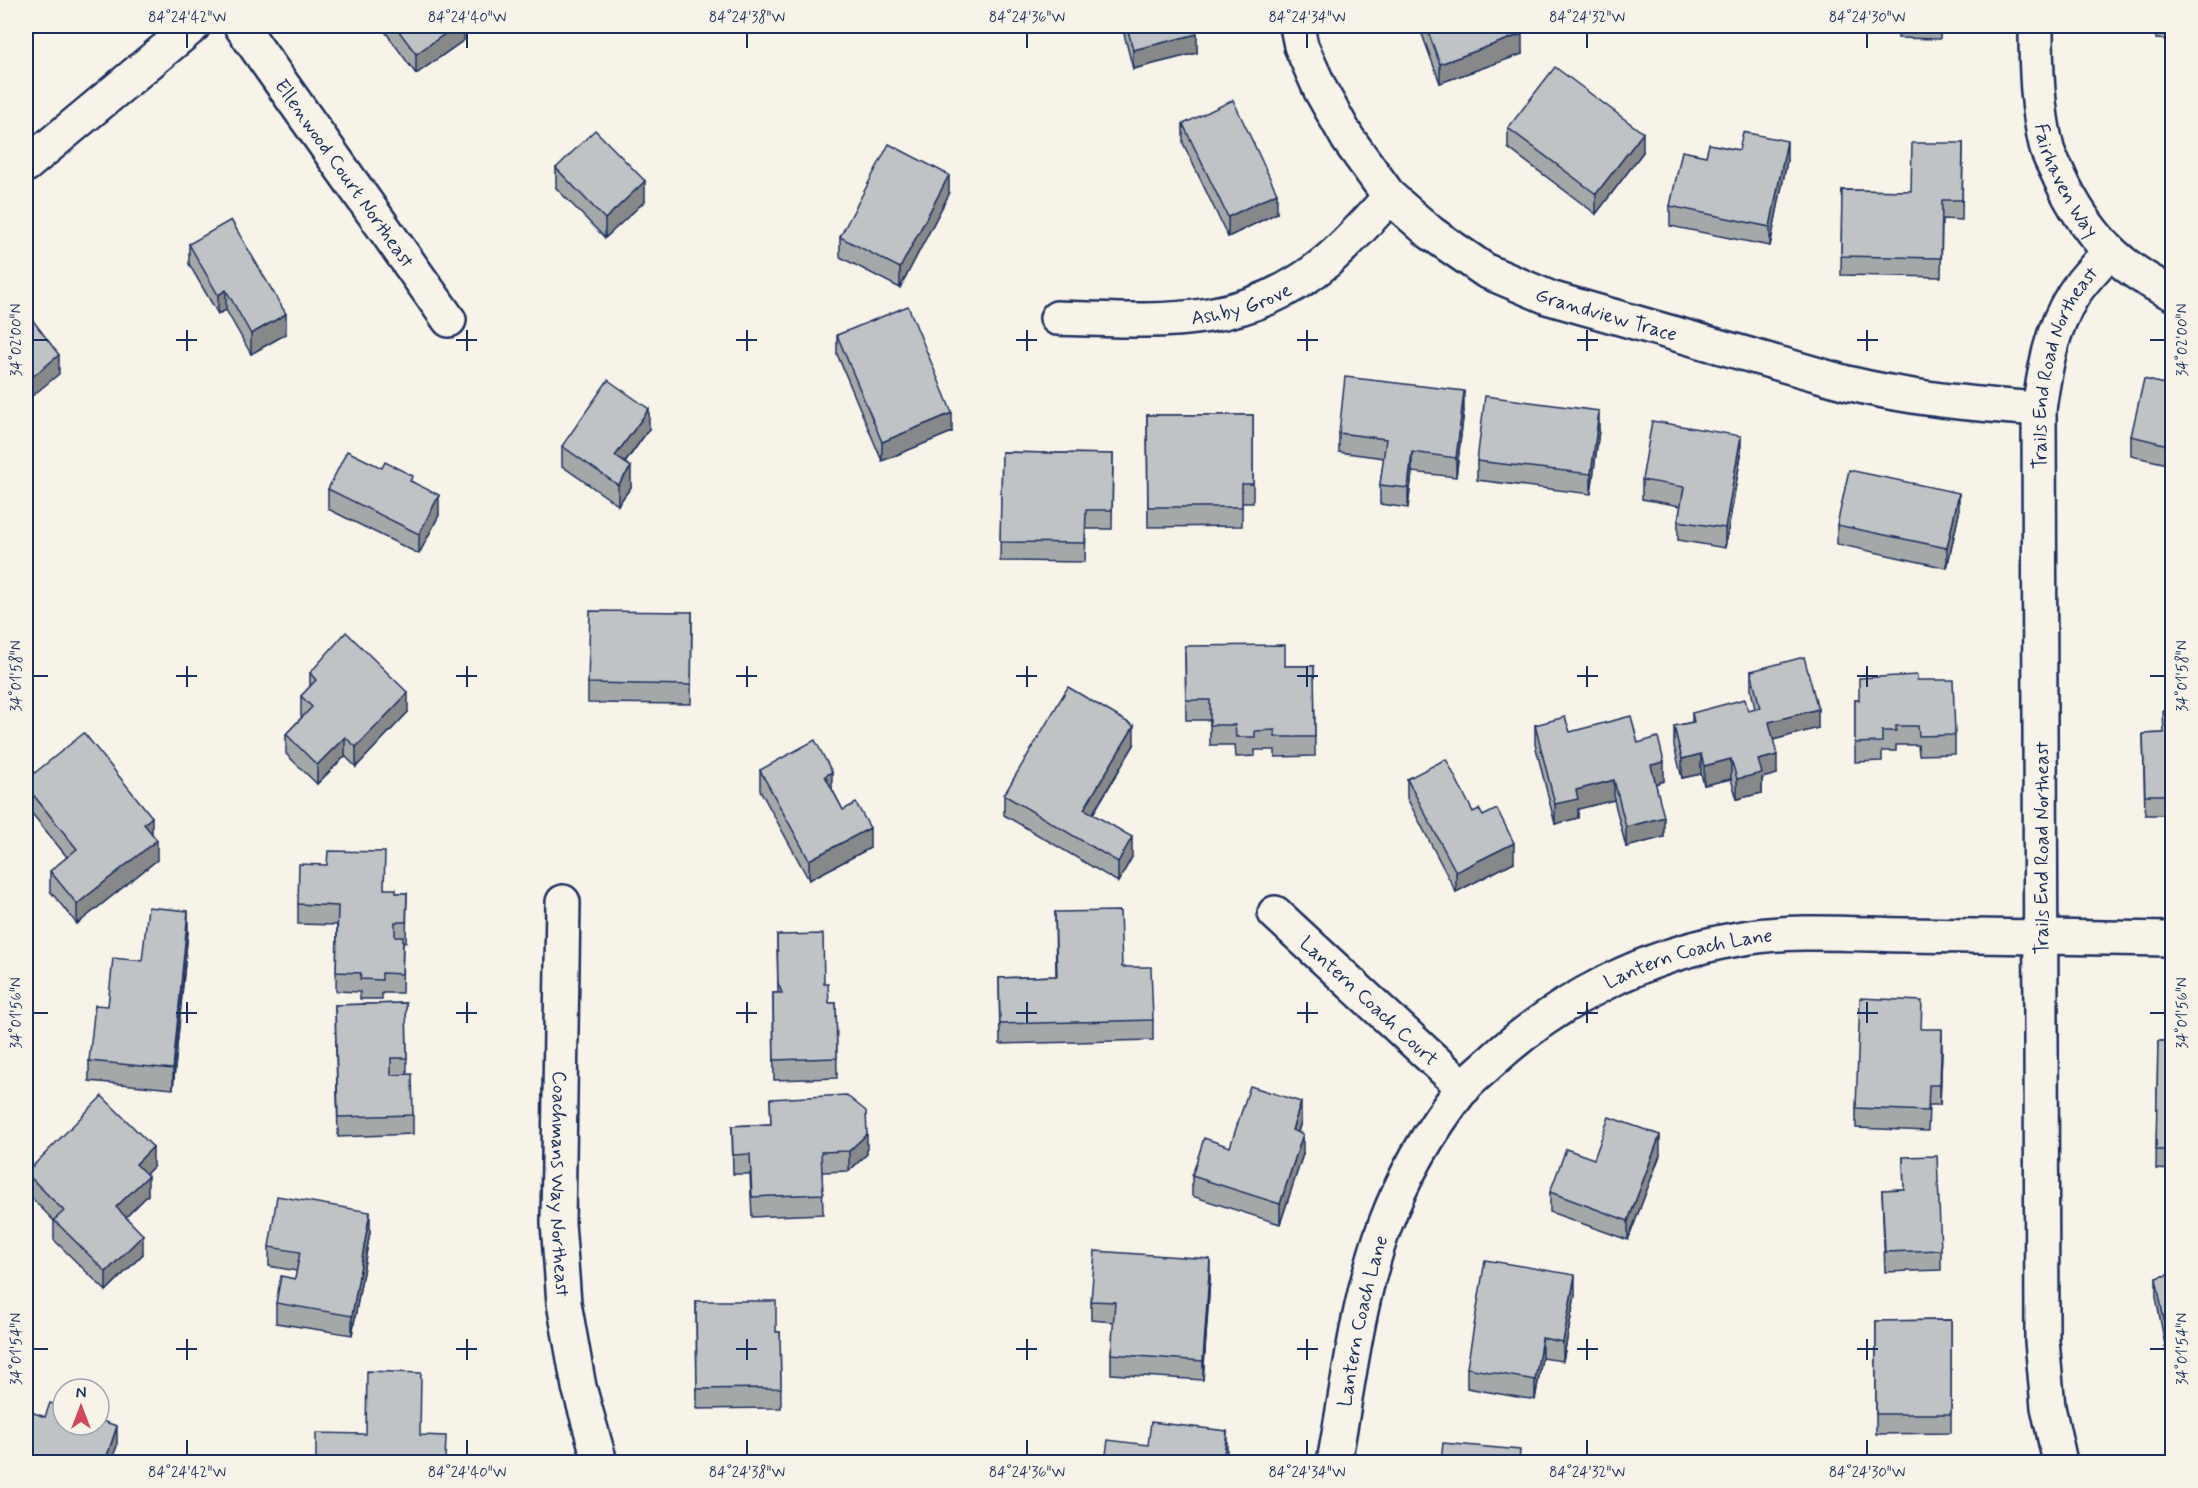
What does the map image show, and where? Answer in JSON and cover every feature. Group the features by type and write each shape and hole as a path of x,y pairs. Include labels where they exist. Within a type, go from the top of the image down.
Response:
{"street":[{"path":"26,165 193,26"},
{"name":"Ellenwood Court Northeast","path":"241,26 449,320"},
{"name":"Grandview Trace","path":"1297,26 1301,46 1321,91 1348,139 1390,197 1431,233 1486,271 1550,298 1847,383 1946,402 2039,409"},
{"name":"Fairhaven Way","path":"2036,26 2036,87 2048,151 2073,205 2109,252 2149,282 2172,293"},
{"name":"Ashby Grove","path":"1057,318 1143,321 1210,317 1261,302 1293,285 1326,262 1390,197"},
{"name":"Trails End Road Northeast","path":"2060,1462 2048,1407 2042,1341 2039,409 2046,356 2059,319 2074,292 2109,252"},
{"name":"Coachmans Way Northeast","path":"563,902 558,1223 564,1303 575,1366 600,1462"},
{"name":"Lantern Coach Court","path":"1275,913 1464,1088"},
{"name":"Lantern Coach Lane","path":"1334,1462 1360,1310 1385,1225 1408,1173 1464,1088 1510,1045 1561,1007 1617,977 1677,954 1738,939 1800,933 2172,939"}],"building":[{"path":"395,26 456,26 416,54"},
{"path":"1127,26 1195,26 1197,34 1133,50"},
{"path":"1426,26 1519,26 1522,34 1440,64"},
{"path":"1555,67 1643,133 1596,194 1508,128"},
{"path":"1233,100 1277,193 1228,217 1183,124"},
{"path":"595,130 645,181 605,219 556,168"},
{"path":"1743,132 1787,141 1770,227 1670,206 1682,151 1706,156 1709,144 1739,150"},
{"path":"1912,143 1963,143 1962,200 1942,200 1941,258 1841,256 1842,190 1911,191"},
{"path":"889,144 949,175 900,268 840,237"},
{"path":"231,220 286,314 251,334 226,290 218,295 189,244"},
{"path":"908,306 952,413 882,442 837,335"},
{"path":"28,314 59,355 26,382 26,316"},
{"path":"1345,377 1464,391 1456,458 1412,452 1408,488 1380,485 1386,439 1339,433"},
{"path":"2144,379 2172,386 2172,446 2131,436"},
{"path":"608,380 649,409 615,456 631,467 618,485 562,446"},
{"path":"1485,396 1599,411 1591,474 1477,461"},
{"path":"1147,415 1253,415 1253,484 1242,484 1242,507 1148,507"},
{"path":"1652,421 1741,436 1725,528 1678,521 1684,487 1642,480"},
{"path":"347,451 382,468 385,462 413,476 410,481 439,495 419,534 328,489"},
{"path":"1002,452 1113,454 1112,510 1086,510 1085,543 1000,542"},
{"path":"1849,470 1959,493 1947,548 1837,525"},
{"path":"590,611 692,612 691,685 588,683"},
{"path":"346,632 408,693 356,747 345,737 317,765 286,734 312,707 301,696 316,680 310,673"},
{"path":"1285,645 1285,666 1314,666 1315,737 1275,737 1275,730 1255,731 1255,737 1236,737 1235,725 1210,725 1210,700 1186,700 1185,646"},
{"path":"26,655 30,657 26,667"},
{"path":"1804,657 1818,709 1769,722 1777,755 1758,760 1762,773 1737,779 1731,759 1704,766 1701,754 1682,759 1674,726 1694,722 1692,713 1745,699 1748,711 1760,708 1751,671"},
{"path":"1917,675 1917,680 1953,680 1955,735 1919,736 1918,726 1896,726 1896,731 1882,731 1882,742 1855,743 1855,700 1859,700 1859,678"},
{"path":"1068,687 1134,726 1084,809 1132,837 1118,862 1004,795"},
{"path":"2163,711 2172,711 2172,795 2145,795 2143,734 2164,733"},
{"path":"1631,716 1638,743 1658,737 1664,762 1651,765 1664,817 1626,827 1614,780 1576,790 1578,799 1555,804 1535,725 1565,717 1570,732"},
{"path":"84,733 152,817 144,824 157,840 77,904 50,871 77,849 26,786 26,780"},
{"path":"815,740 832,772 825,776 843,810 856,803 870,828 809,860 760,770"},
{"path":"1446,759 1473,812 1479,809 1483,816 1497,809 1514,843 1456,872 1407,779"},
{"path":"328,851 385,852 384,889 396,889 396,893 407,893 406,922 395,922 395,937 403,937 402,974 382,973 382,980 360,979 361,973 336,972 338,906 298,904 299,864 327,865"},
{"path":"148,907 188,911 173,1069 89,1061 95,1005 108,1006 113,958 142,961"},
{"path":"1120,911 1122,967 1151,967 1153,1020 1000,1024 999,978 1057,976 1055,912"},
{"path":"823,934 824,984 828,984 829,1003 836,1003 837,1058 774,1060 773,993 782,993 778,983 777,935"},
{"path":"1860,998 1922,1001 1921,1029 1942,1029 1940,1085 1929,1085 1928,1111 1856,1108"},
{"path":"406,1003 407,1058 391,1058 391,1075 412,1074 413,1115 338,1117 335,1005"},
{"path":"2158,1041 2172,1041 2172,1150 2156,1150"},
{"path":"1250,1086 1301,1102 1292,1130 1303,1134 1280,1204 1192,1176 1204,1138 1230,1147"},
{"path":"846,1095 866,1111 867,1134 849,1151 821,1152 823,1194 752,1197 750,1154 733,1155 732,1126 771,1124 770,1099"},
{"path":"102,1096 153,1147 136,1164 148,1176 116,1207 143,1235 106,1272 54,1220 64,1211 26,1173"},
{"path":"1609,1117 1660,1135 1628,1221 1550,1192 1566,1149 1594,1159"},
{"path":"1937,1156 1941,1250 1885,1252 1882,1190 1904,1189 1903,1157"},
{"path":"277,1196 370,1212 352,1316 276,1303 281,1276 295,1279 300,1252 269,1247"},
{"path":"1095,1251 1210,1259 1203,1361 1111,1354 1115,1302 1091,1301"},
{"path":"1485,1260 1575,1275 1563,1342 1542,1338 1535,1380 1467,1368"},
{"path":"2172,1274 2172,1363 2156,1278"},
{"path":"696,1301 776,1301 776,1332 780,1332 781,1388 697,1389"},
{"path":"1951,1320 1951,1414 1876,1414 1876,1321"},
{"path":"367,1371 421,1373 420,1435 446,1436 445,1462 316,1462 316,1433 366,1434"},
{"path":"51,1403 51,1437 111,1437 111,1424 117,1426 105,1462 26,1462 26,1410 45,1417"},
{"path":"1151,1422 1227,1431 1223,1462 1105,1462 1108,1440 1148,1445"},
{"path":"1443,1443 1520,1450 1519,1462 1441,1462"},
{"path":"763,1458 833,1459 833,1462 763,1462"},
{"path":"1954,1459 1954,1462 1932,1462"}]}
